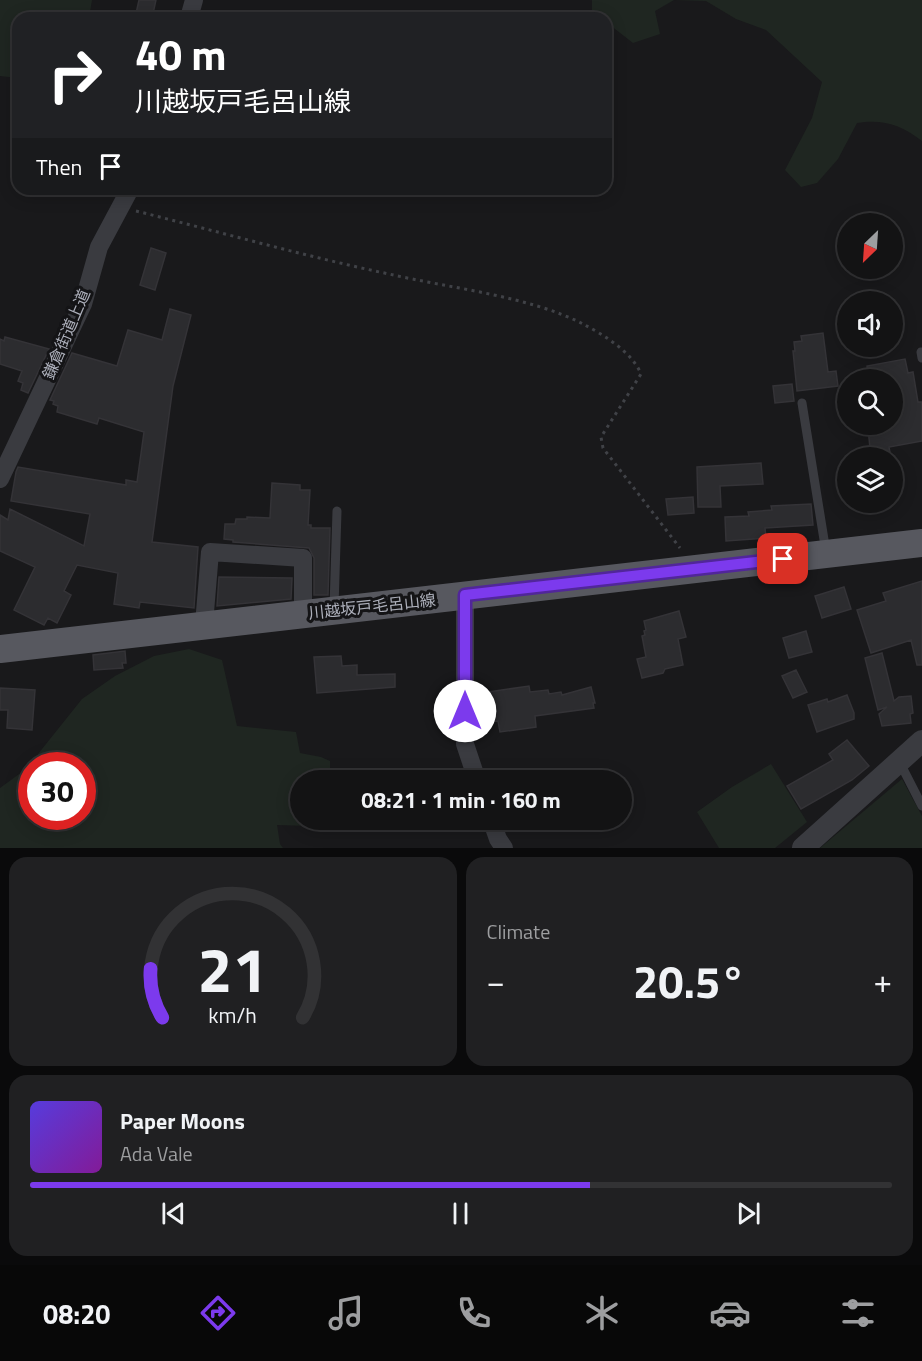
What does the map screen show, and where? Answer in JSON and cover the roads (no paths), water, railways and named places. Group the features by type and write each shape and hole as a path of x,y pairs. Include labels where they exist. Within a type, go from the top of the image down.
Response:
{"main road":[{"name":"川越坂戸毛呂山線","path":"0,649 922,543"}],"street":[{"name":"鎌倉街道上道","path":"0,479 83,304 99,247 127,195"},
{"path":"204,624 210,552 303,558 303,613"},
{"path":"465,595 465,744 474,770"},
{"path":"802,848 922,741"},
{"path":"495,830 504,848"}],"lane":[{"path":"802,403 826,554"},
{"path":"334,610 337,512"},
{"path":"899,762 922,806"}]}
